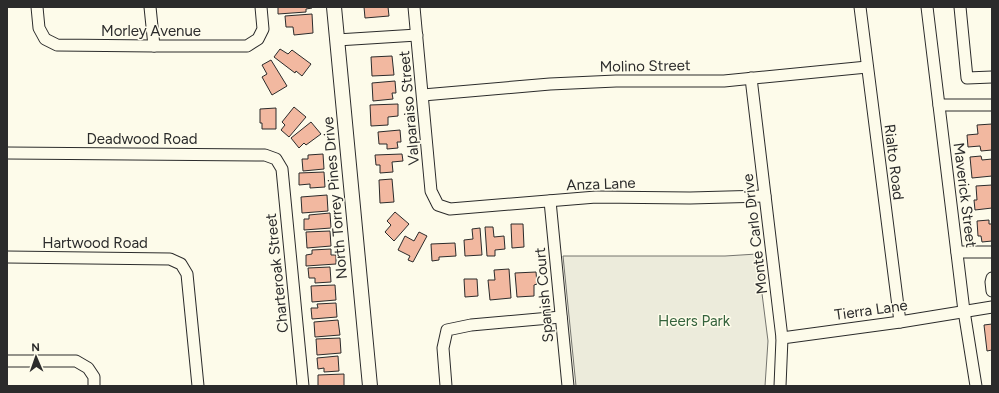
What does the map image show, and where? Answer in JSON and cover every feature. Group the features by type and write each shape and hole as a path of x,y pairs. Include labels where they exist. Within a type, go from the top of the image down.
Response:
{"main road":[{"name":"North Torrey Pines Drive","path":"334,7 370,386"}],"street":[{"name":"Morley Avenue","path":"37,7 39,28 45,39 57,45 154,46 247,46 258,39 263,29 261,7"},
{"path":"150,7 154,46"},
{"name":"Valparaiso Street","path":"414,7 431,191 438,205"},
{"name":"Rialto Road","path":"860,7 900,322"},
{"name":"Maverick Street","path":"926,7 964,311 976,386"},
{"path":"960,7 967,78 992,77"},
{"path":"337,40 417,35"},
{"name":"Molino Street","path":"423,95 557,84 616,81 724,81 867,67"},
{"name":"Monte Carlo Drive","path":"751,78 782,338 780,386"},
{"path":"939,105 992,105"},
{"name":"Deadwood Road","path":"7,153 264,155 276,159"},
{"name":"Charteroak Street","path":"276,159 282,169 303,386"},
{"name":"Anza Lane","path":"438,205 450,209 596,197 690,198 765,196"},
{"name":"Spanish Court","path":"550,201 568,386"},
{"path":"957,252 992,252"},
{"name":"Hartwood Road","path":"7,257 170,259 181,264 187,274 198,386"},
{"path":"992,278 992,291"},
{"name":"Tierra Lane","path":"782,338 900,322 992,307"},
{"path":"446,386 443,348 447,330 471,325 561,317"},
{"path":"7,361 76,361 88,368 94,377 94,386"}],"green space":[{"name":"Heers Park","path":"757,254 768,341 765,386 576,386 563,256 725,256"}],"building":[{"path":"278,7 312,8 306,9 306,12 278,14"},
{"path":"364,7 388,7 389,16 365,18"},
{"path":"312,14 313,33 294,35 293,27 286,27 285,16"},
{"path":"280,49 288,54 292,50 311,64 302,76 296,71 295,73 274,57"},
{"path":"392,56 394,75 372,76 371,57"},
{"path":"271,60 287,86 272,95 262,77 267,74 262,65"},
{"path":"395,81 396,93 392,93 393,99 373,101 372,83"},
{"path":"398,104 398,116 388,117 388,125 371,126 370,105"},
{"path":"294,107 306,117 289,137 281,130 285,125 282,122"},
{"path":"276,108 276,129 262,129 262,123 260,123 260,109"},
{"path":"311,122 321,134 306,145 304,143 299,148 291,138"},
{"path":"992,124 992,150 981,151 980,146 968,147 967,135 978,134 977,125"},
{"path":"400,130 401,142 397,142 398,148 387,149 387,144 379,144 378,132"},
{"path":"323,154 324,169 303,171 302,159 308,159 308,155"},
{"path":"402,154 403,161 392,162 393,172 380,173 380,165 376,165 375,155"},
{"path":"981,156 982,160 992,159 992,176 972,178 970,157"},
{"path":"324,172 325,187 310,188 310,184 299,185 299,173"},
{"path":"392,179 394,202 380,203 379,180"},
{"path":"992,185 992,208 975,210 974,200 977,200 976,186"},
{"path":"327,195 328,211 302,213 301,197"},
{"path":"395,212 409,224 394,241 385,232 391,225 387,221"},
{"path":"330,213 331,228 304,230 304,219 309,219 309,215"},
{"path":"989,220 989,224 992,224 992,241 982,242 981,236 978,236 977,221"},
{"path":"511,224 523,224 524,247 512,248"},
{"path":"485,227 493,227 494,237 504,236 505,249 495,250 495,256 487,256"},
{"path":"480,228 482,255 465,256 464,240 473,239 472,229"},
{"path":"330,231 331,246 307,248 306,232"},
{"path":"419,232 427,236 413,262 408,260 410,256 398,250 405,236 414,241"},
{"path":"455,243 456,256 439,257 439,260 432,261 431,244"},
{"path":"331,249 331,255 336,255 336,264 306,266 306,255 312,254 312,250"},
{"path":"330,267 331,282 315,283 315,278 309,278 308,268"},
{"path":"509,269 511,298 490,300 488,280 495,280 494,270"},
{"path":"536,272 537,284 534,285 534,296 517,297 515,273"},
{"path":"464,279 477,279 478,296 465,297"},
{"path":"335,285 336,300 312,302 311,286"},
{"path":"336,303 337,317 312,319 311,308 318,308 317,304"},
{"path":"338,320 340,335 315,337 314,322"},
{"path":"992,324 992,350 987,351 984,325"},
{"path":"340,338 341,353 317,355 316,339"},
{"path":"338,356 339,371 324,372 324,368 318,369 317,358"},
{"path":"344,374 344,386 318,386 318,375"}]}
